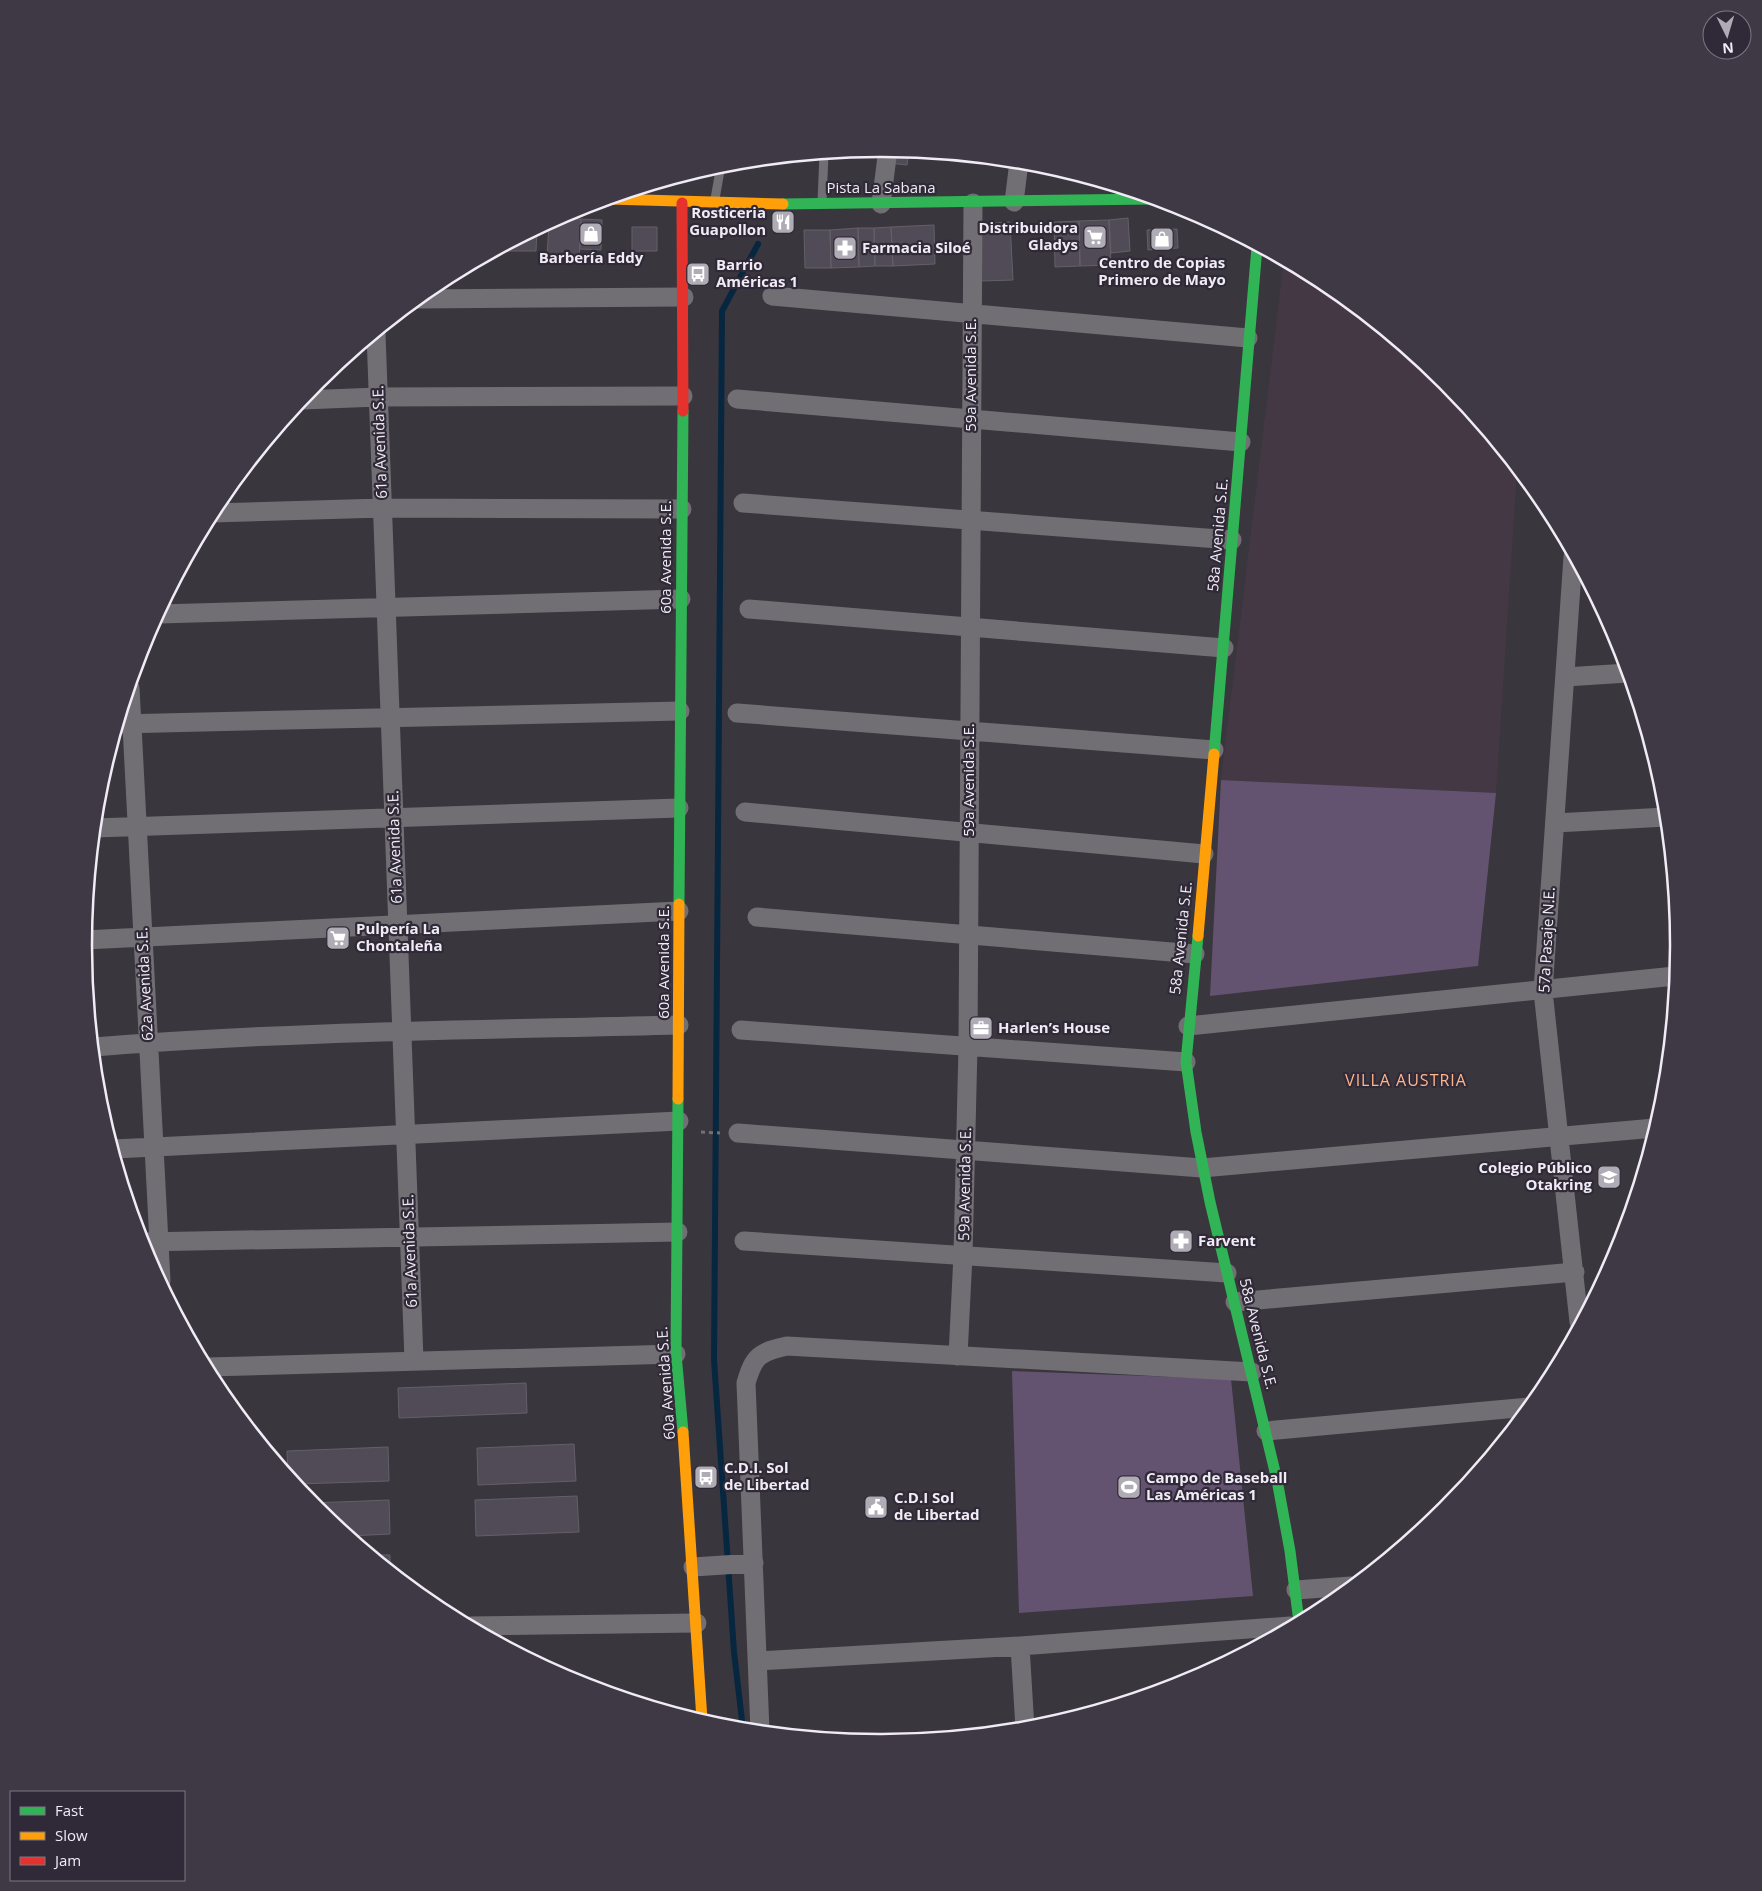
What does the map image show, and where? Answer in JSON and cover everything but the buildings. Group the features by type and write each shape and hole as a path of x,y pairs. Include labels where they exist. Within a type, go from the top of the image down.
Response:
{"street":[{"path":"881,204 887,157"},
{"path":"1014,202 1018,169"},
{"name":"Pista La Sabana","path":"625,200 682,203 881,204 1135,199"},
{"name":"60a Avenida S.E.","path":"682,203 684,297 679,1025 686,1127 678,1232 676,1354 688,1479 702,1713"},
{"name":"59a Avenida S.E.","path":"958,1356 963,1255 968,1046 973,203"},
{"name":"58a Avenida S.E.","path":"1256,253 1224,648 1186,1062 1192,1116 1202,1168 1266,1431 1296,1590 1298,1614"},
{"path":"772,296 1248,338"},
{"path":"431,299 684,297"},
{"name":"61a Avenida S.E.","path":"376,340 414,1360"},
{"path":"312,400 378,397 683,396"},
{"path":"737,399 1241,442"},
{"path":"743,503 1232,540"},
{"path":"221,513 382,508 682,509"},
{"name":"57a Pasaje N.E.","path":"1574,569 1543,991 1578,1313"},
{"path":"167,614 681,599"},
{"path":"749,610 1224,648"},
{"path":"1565,677 1621,673"},
{"path":"125,724 680,711"},
{"path":"737,712 1214,750"},
{"name":"62a Avenida S.E.","path":"125,724 137,826 154,1146 150,1240"},
{"path":"102,828 679,808"},
{"path":"744,812 1204,854"},
{"path":"1554,822 1658,817"},
{"path":"92,940 679,911"},
{"path":"758,918 1195,954"},
{"path":"1188,1026 1669,977"},
{"path":"99,1047 148,1042 402,1032 679,1025"},
{"path":"742,1030 1186,1062"},
{"path":"119,1149 406,1133 686,1127"},
{"path":"738,1133 1202,1168 1560,1134 1648,1128"},
{"path":"151,1242 678,1232"},
{"path":"744,1241 1227,1272"},
{"path":"1235,1302 1575,1272"},
{"path":"760,1724 757,1660 746,1563 746,1383 752,1363 764,1351 787,1346 1252,1372"},
{"path":"214,1367 676,1354"},
{"path":"1266,1431 1520,1408"},
{"path":"693,1567 746,1563"},
{"path":"1296,1590 1339,1587"},
{"path":"483,1626 697,1622"},
{"path":"757,1660 1020,1646 1277,1627"},
{"path":"1020,1646 1024,1721"}],"lane":[{"path":"822,203 824,160"},
{"path":"714,203 719,174"}],"path":[{"path":"686,1127 738,1133"}],"shaded area":[{"path":"1283,269 1285,269 1319,290 1361,320 1401,353 1439,388 1474,426 1516,478 1496,793 1221,780"},
{"path":"1221,780 1496,793 1478,966 1210,996"},
{"name":"Campo de Baseball Las Américas 1","path":"1012,1371 1231,1379 1253,1596 1019,1613"}],"waterway":[{"path":"742,1721 734,1652 714,1360 722,311 758,244"}],"traffic: fast":[{"path":"783,204 1135,199"},
{"path":"1214,754 1257,253"},
{"path":"679,904 683,411"},
{"path":"1198,936 1186,1062 1196,1132 1210,1202 1277,1480 1290,1551 1298,1614"},
{"path":"678,1099 676,1354 683,1432"}],"traffic: slow":[{"path":"627,200 783,204"},
{"path":"1198,936 1214,754"},
{"path":"678,1099 679,904"},
{"path":"683,1432 702,1713"}],"traffic: jam":[{"path":"682,203 683,411"}],"place":[{"name":"Rosticeria Guapollon","path":"783,222"},
{"name":"Barbería Eddy","path":"591,234"},
{"name":"Distribuidora Gladys","path":"1095,237"},
{"name":"Centro de Copias Primero de Mayo","path":"1162,239"},
{"name":"Farmacia Siloé","path":"845,248"},
{"name":"Barrio Américas 1","path":"698,274"},
{"name":"Pulpería La Chontaleña","path":"338,938"},
{"name":"Harlen’s House","path":"981,1028"},
{"name":"Colegio Público Otakring","path":"1609,1177"},
{"name":"Farvent","path":"1181,1241"},
{"name":"C.D.I. Sol de Libertad","path":"706,1477"},
{"name":"Campo de Baseball Las Américas 1","path":"1129,1487"},
{"name":"C.D.I Sol de Libertad","path":"876,1507"}],"district":[{"name":"VILLA AUSTRIA","path":"1406,1080"}]}
